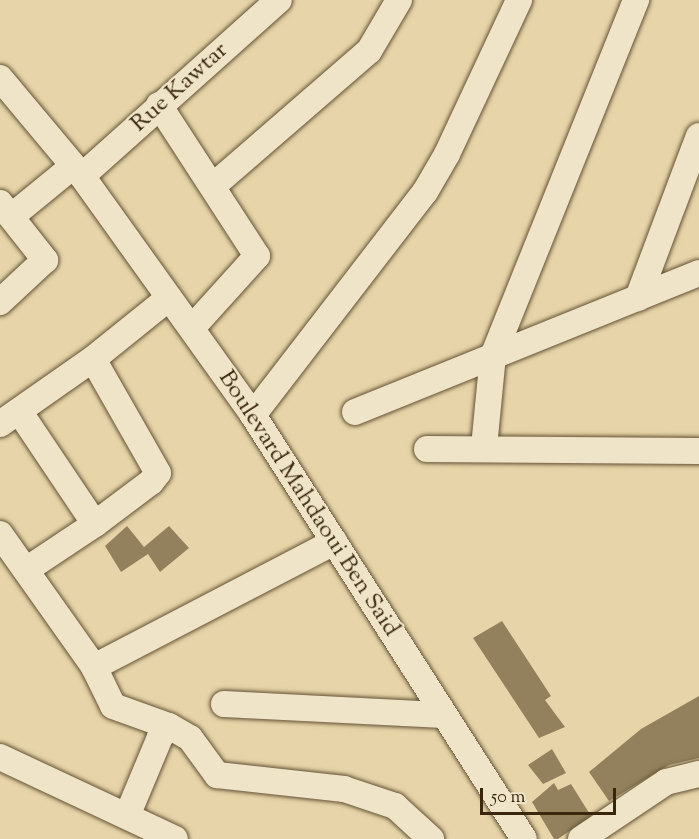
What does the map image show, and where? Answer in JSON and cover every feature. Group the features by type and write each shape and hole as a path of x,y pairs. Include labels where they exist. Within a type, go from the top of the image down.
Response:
{"street":[{"name":"Rue Kawtar","path":"6,209 77,171 159,105 279,0"},
{"path":"213,186 369,51 399,0"},
{"path":"253,415 424,192 447,154 519,0"},
{"path":"484,447 493,356 636,0"},
{"name":"Boulevard Mahdaoui Ben Said","path":"0,78 77,171 253,415 522,838"},
{"path":"159,105 257,256 192,328"},
{"path":"638,298 699,136"},
{"path":"0,302 45,260 6,209"},
{"path":"355,412 699,273"},
{"path":"95,524 10,417 93,358 169,298"},
{"path":"26,570 95,524 151,483 159,473 93,358"},
{"path":"427,449 484,447 699,451"},
{"path":"0,534 94,667 113,706 169,726 190,738 217,775 344,789 395,806 431,839"},
{"path":"94,667 334,542"},
{"path":"224,704 444,715"},
{"path":"127,816 160,737 169,726"},
{"path":"0,757 175,839"},
{"path":"581,839 666,782 699,774"}],"building":[{"path":"127,526 144,547 169,526 189,548 160,572 148,554 121,572 105,546"},
{"path":"502,621 551,696 545,700 565,727 539,738 473,638"},
{"path":"699,696 699,758 669,765 609,801 589,772 641,729"},
{"path":"552,749 566,773 543,784 528,765"},
{"path":"554,783 558,790 571,784 591,816 558,839 554,839 532,802"}]}
